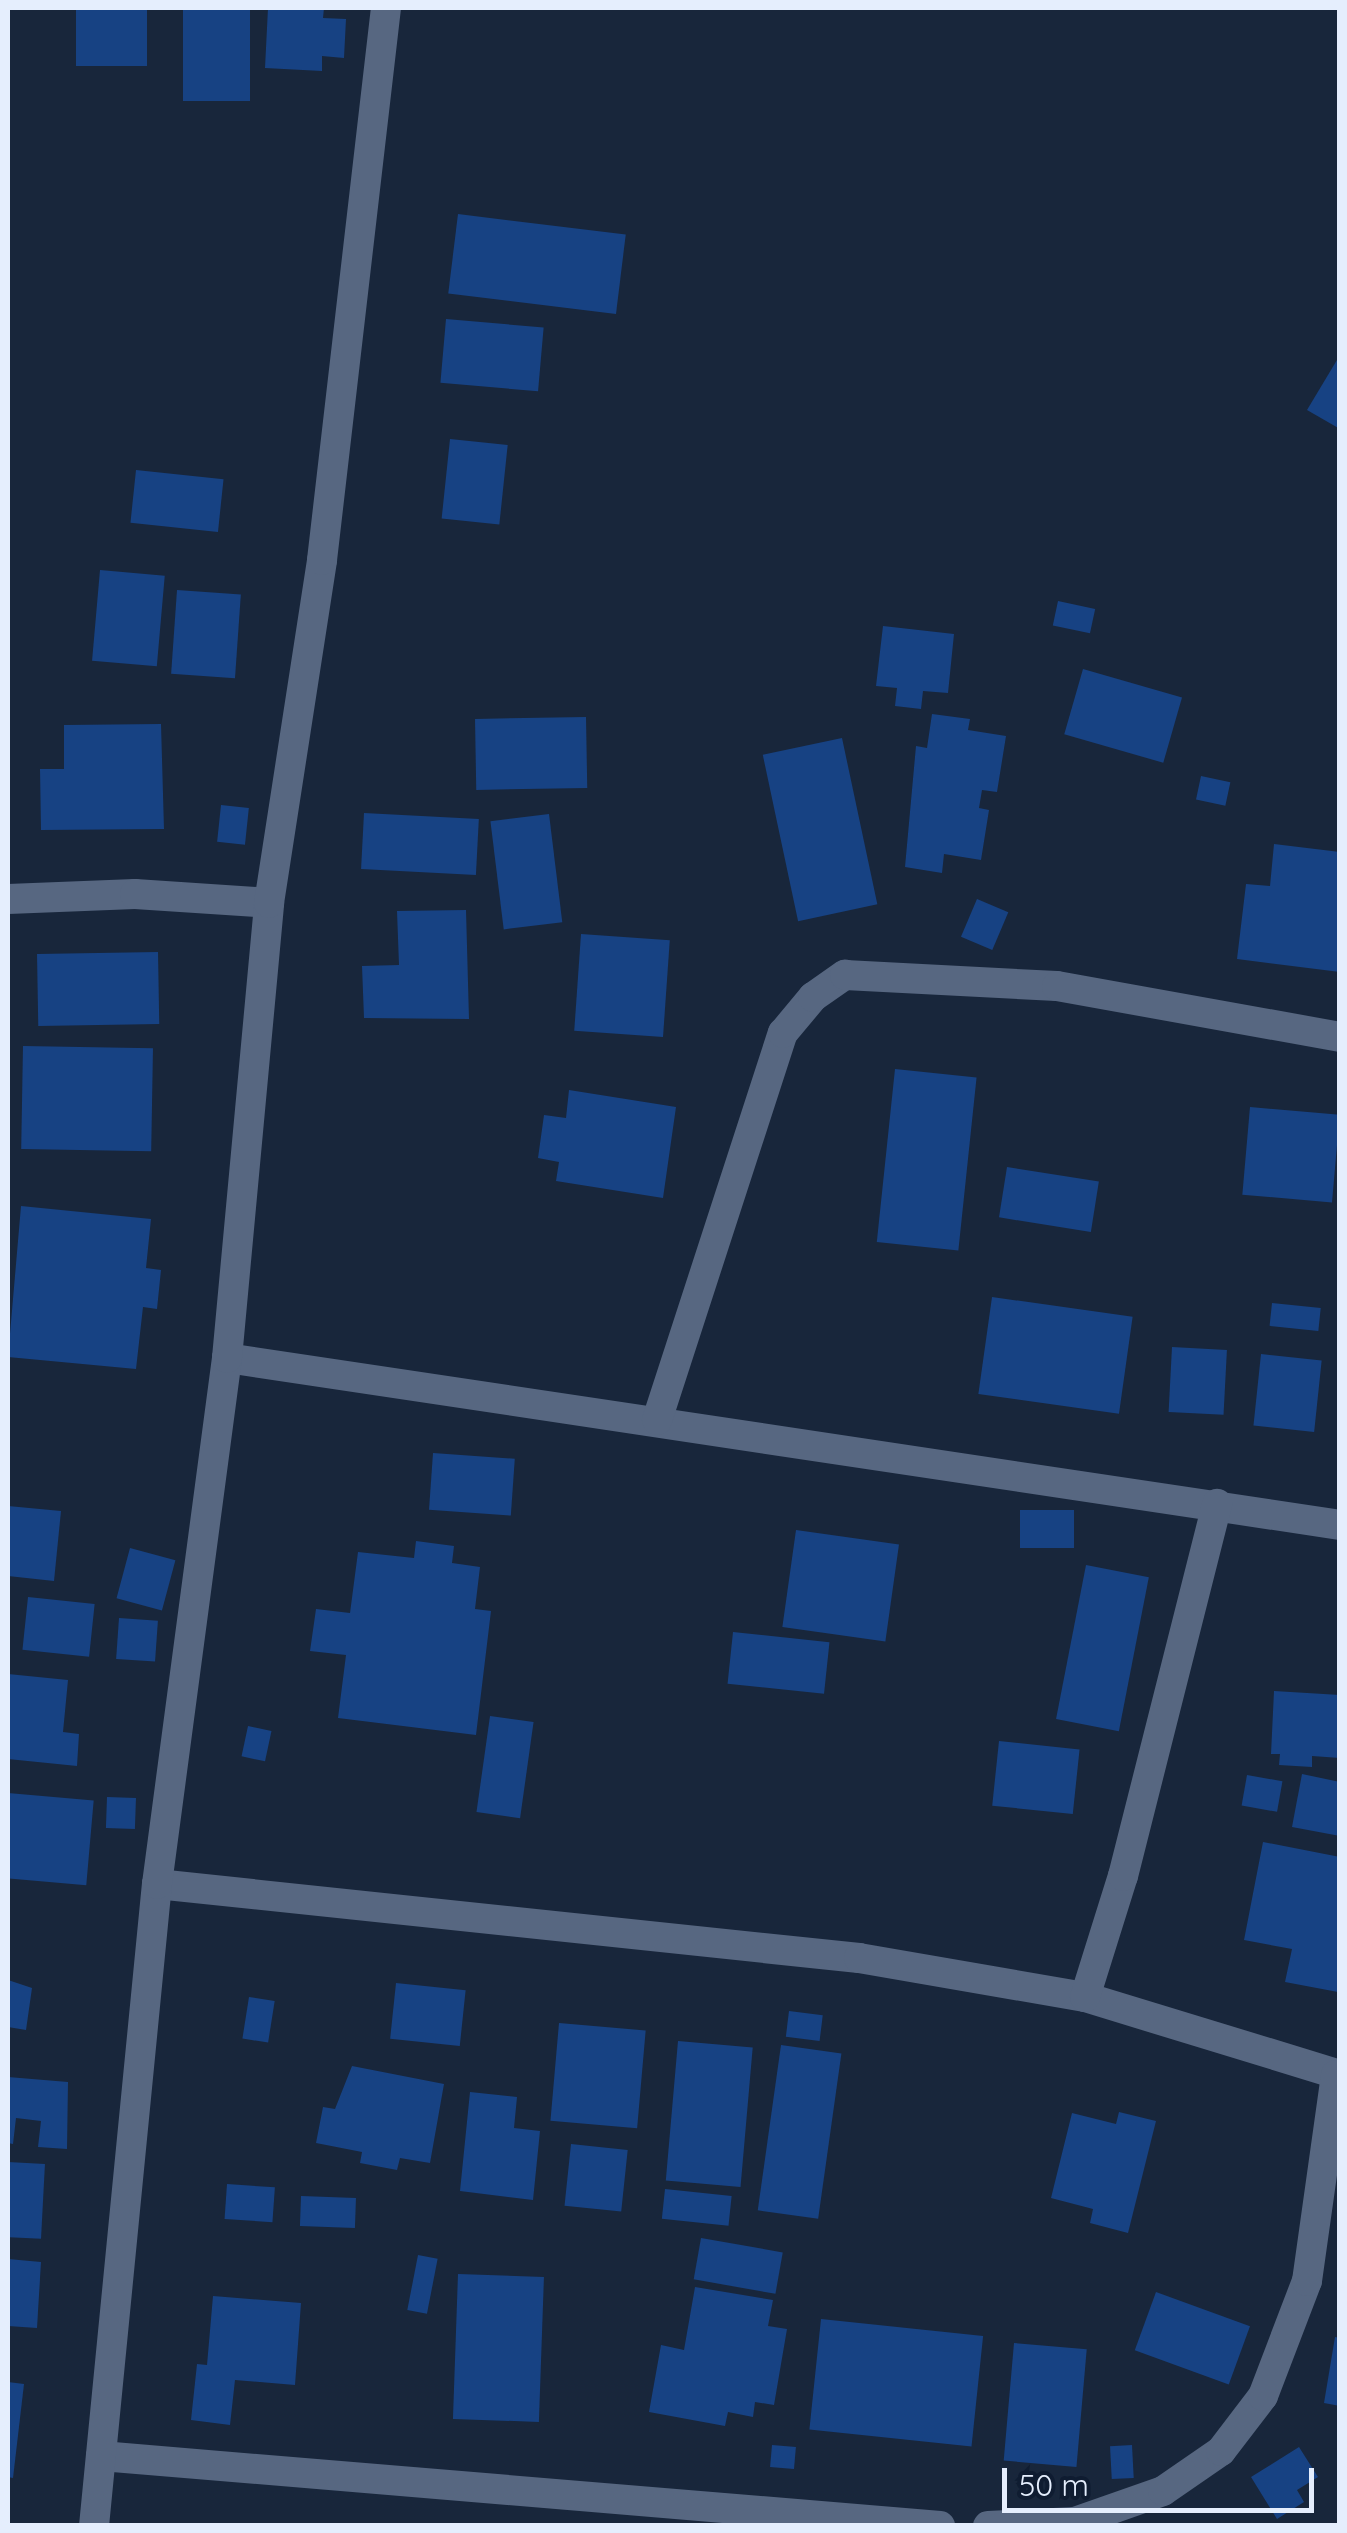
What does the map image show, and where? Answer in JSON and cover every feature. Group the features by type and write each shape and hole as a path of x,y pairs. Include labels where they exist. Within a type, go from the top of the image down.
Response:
{"street":[{"path":"94,2526 157,1884 227,1358 269,903 322,560 386,8"},
{"path":"8,899 135,894 269,903"},
{"path":"657,1420 782,1033 813,997 845,974 1057,986 1340,1037"},
{"path":"227,1358 466,1398 657,1420 1340,1525"},
{"path":"1085,1997 1123,1876 1218,1504"},
{"path":"157,1884 859,1958 1085,1997 1338,2075 1307,2281 1263,2396 1232,2437 1164,2491 1076,2522 988,2526"},
{"path":"101,2456 940,2526"}],"building":[{"path":"76,8 147,8 147,66 76,66"},
{"path":"183,8 250,8 250,101 183,101"},
{"path":"268,8 324,8 323,18 346,19 344,58 322,56 322,71 265,68"},
{"path":"458,214 626,235 616,314 448,293"},
{"path":"446,319 544,328 538,391 440,383"},
{"path":"1340,355 1340,429 1307,410"},
{"path":"450,439 508,445 499,525 442,519"},
{"path":"136,470 224,479 218,532 130,523"},
{"path":"100,570 165,576 157,666 92,661"},
{"path":"177,590 241,594 235,678 171,674"},
{"path":"1058,601 1095,609 1090,633 1053,625"},
{"path":"883,626 954,634 948,693 923,691 921,709 895,706 897,688 876,686"},
{"path":"1083,669 1182,697 1163,763 1064,734"},
{"path":"932,714 970,719 968,730 1006,736 997,792 982,790 979,808 989,810 981,860 944,854 942,873 905,867 916,746 927,748"},
{"path":"586,717 587,788 476,790 475,719"},
{"path":"161,724 164,829 41,830 40,769 64,769 64,725"},
{"path":"842,738 877,904 798,921 763,755"},
{"path":"1201,776 1230,782 1225,806 1196,799"},
{"path":"221,805 249,808 245,845 217,842"},
{"path":"364,813 479,819 476,875 361,869"},
{"path":"549,814 562,922 504,929 490,821"},
{"path":"1274,844 1340,852 1340,972 1237,959 1246,884 1270,886"},
{"path":"977,899 1008,912 992,950 961,937"},
{"path":"466,910 469,1019 364,1018 362,966 399,965 397,911"},
{"path":"581,934 670,940 663,1037 574,1031"},
{"path":"158,952 159,1024 38,1026 37,954"},
{"path":"23,1046 153,1048 151,1151 21,1149"},
{"path":"895,1069 977,1078 958,1251 877,1242"},
{"path":"569,1090 676,1107 663,1198 556,1181 559,1162 538,1158 544,1115 566,1118"},
{"path":"1250,1107 1340,1115 1332,1203 1242,1195"},
{"path":"1007,1167 1099,1182 1091,1232 999,1217"},
{"path":"21,1206 151,1219 146,1268 161,1270 157,1309 143,1307 136,1369 8,1357"},
{"path":"992,1297 1133,1317 1119,1414 978,1394"},
{"path":"1272,1303 1321,1308 1318,1331 1270,1326"},
{"path":"1172,1347 1227,1350 1224,1415 1169,1412"},
{"path":"1261,1354 1322,1360 1314,1432 1253,1426"},
{"path":"433,1453 515,1459 511,1516 429,1510"},
{"path":"8,1506 61,1511 54,1581 8,1576"},
{"path":"1020,1510 1074,1510 1074,1548 1020,1548"},
{"path":"796,1530 899,1544 885,1642 782,1627"},
{"path":"416,1541 454,1546 452,1563 480,1567 475,1609 491,1611 476,1735 338,1718 346,1655 310,1651 316,1609 350,1613 358,1552 414,1558"},
{"path":"130,1548 175,1560 162,1610 117,1598"},
{"path":"1086,1565 1149,1577 1119,1731 1056,1719"},
{"path":"28,1597 95,1604 89,1657 22,1650"},
{"path":"119,1618 158,1621 155,1662 116,1659"},
{"path":"733,1632 829,1642 824,1694 728,1684"},
{"path":"8,1674 68,1680 63,1732 79,1734 77,1766 8,1759"},
{"path":"1274,1691 1340,1695 1340,1758 1312,1756 1312,1767 1279,1765 1280,1754 1271,1754"},
{"path":"490,1716 534,1722 520,1818 477,1812"},
{"path":"248,1726 271,1731 265,1761 242,1756"},
{"path":"999,1741 1080,1749 1073,1814 992,1806"},
{"path":"1302,1774 1340,1782 1340,1836 1292,1827"},
{"path":"1247,1775 1282,1781 1277,1812 1242,1806"},
{"path":"8,1793 94,1800 86,1885 8,1878"},
{"path":"107,1797 136,1798 135,1829 106,1828"},
{"path":"1263,1842 1340,1857 1338,1992 1285,1982 1292,1949 1244,1940"},
{"path":"8,1980 32,1988 26,2030 8,2027"},
{"path":"396,1983 466,1990 460,2046 390,2039"},
{"path":"249,1997 275,2001 268,2043 242,2038"},
{"path":"789,2011 823,2015 820,2041 786,2037"},
{"path":"559,2023 646,2031 637,2128 550,2121"},
{"path":"678,2041 753,2048 741,2187 666,2180"},
{"path":"781,2045 841,2053 818,2219 758,2210"},
{"path":"352,2066 444,2084 430,2163 400,2158 397,2170 360,2163 362,2152 316,2143 323,2107 335,2109"},
{"path":"8,2077 68,2082 67,2149 38,2147 41,2121 16,2118 13,2144 8,2143"},
{"path":"470,2092 517,2097 514,2128 540,2131 533,2200 460,2191"},
{"path":"1119,2112 1156,2121 1128,2233 1090,2223 1093,2209 1051,2198 1072,2113 1116,2124"},
{"path":"571,2144 628,2150 621,2212 565,2206"},
{"path":"8,2162 45,2164 41,2239 8,2237"},
{"path":"227,2184 275,2187 272,2222 225,2219"},
{"path":"665,2189 732,2196 728,2226 662,2219"},
{"path":"301,2196 356,2198 355,2228 300,2226"},
{"path":"701,2238 783,2252 775,2294 694,2279"},
{"path":"418,2255 438,2259 427,2314 407,2310"},
{"path":"8,2259 41,2262 37,2328 8,2326"},
{"path":"458,2274 544,2277 539,2422 453,2419"},
{"path":"695,2287 773,2300 768,2326 787,2329 774,2405 755,2402 753,2417 728,2412 725,2426 649,2412 661,2345 684,2350"},
{"path":"1156,2292 1250,2326 1229,2384 1135,2350"},
{"path":"213,2296 301,2303 295,2385 235,2380 230,2425 191,2420 197,2364 207,2365"},
{"path":"821,2319 983,2336 972,2446 809,2429"},
{"path":"1335,2337 1340,2338 1340,2406 1324,2403"},
{"path":"1014,2343 1087,2349 1076,2467 1004,2461"},
{"path":"8,2382 24,2384 13,2478 8,2477"},
{"path":"772,2445 796,2447 794,2469 770,2467"},
{"path":"1132,2445 1134,2478 1112,2479 1110,2446"},
{"path":"1299,2447 1318,2477 1297,2490 1304,2502 1277,2519 1251,2477"}]}
